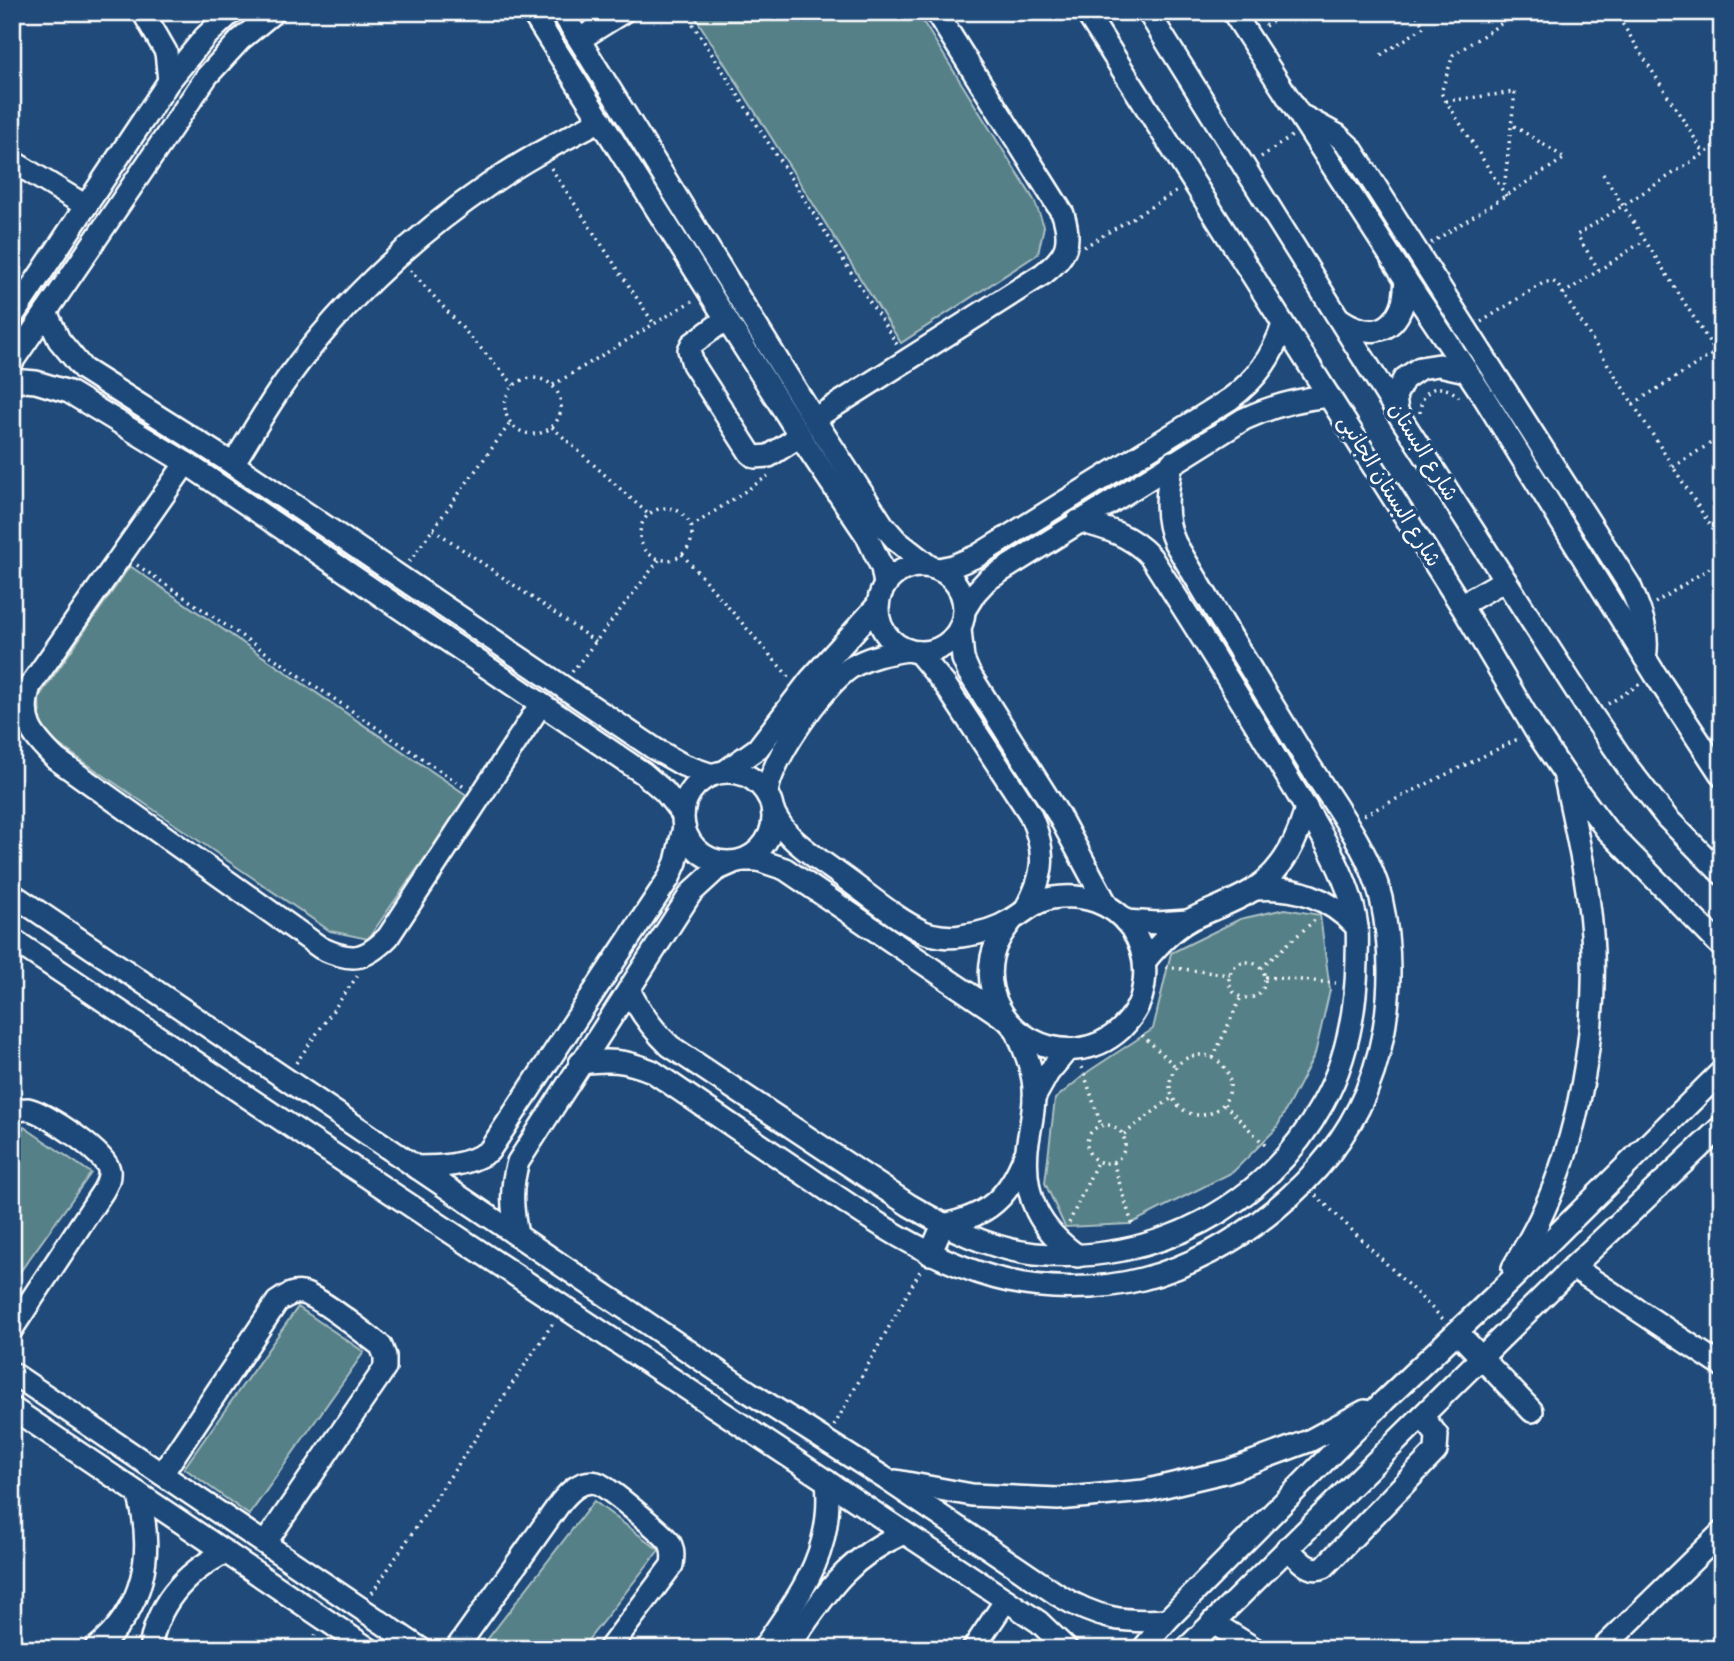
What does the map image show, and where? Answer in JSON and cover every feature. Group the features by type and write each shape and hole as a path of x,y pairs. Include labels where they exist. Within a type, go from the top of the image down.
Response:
{"street":[{"path":"12,362 192,96 223,57 274,12"},
{"path":"532,12 800,436 879,537 955,581 964,599 960,644 969,673 1058,814 1108,906"},
{"path":"562,12 814,419 879,537 886,584"},
{"path":"580,39 623,12"},
{"path":"814,419 1061,261 1068,229 1063,214 936,12"},
{"name":"شارع البستان الجانبى","path":"1086,12 1461,605 1535,730 1564,773 1606,829 1722,947"},
{"name":"شارع البستان","path":"1148,12 1396,412 1592,715 1667,818 1722,874"},
{"path":"1233,12 1466,371 1722,776"},
{"path":"12,317 169,81 227,13"},
{"path":"154,17 166,52 169,81"},
{"path":"233,464 279,391 327,330 398,256 490,183 540,152 601,120"},
{"path":"1304,121 1337,135 1351,148 1630,586 1642,612 1650,666"},
{"path":"139,127 161,142"},
{"path":"12,162 86,206"},
{"path":"639,179 658,168"},
{"path":"1338,318 1356,329 1373,332 1392,322 1403,304 1406,281"},
{"path":"12,380 36,382 69,392 186,463 655,782 683,821 688,839 706,857 719,862 772,863 785,869 1032,1042 1049,1048 1072,1050 1096,1045 1113,1036 1128,1022 1139,1005 1145,985 1145,963 1138,939 1125,921 1108,906 1088,898 1067,895 1046,899 985,932 956,937 927,933 903,920 799,845 780,824 770,802 748,777 718,774 683,765 655,749 233,464 76,363 59,340 46,312"},
{"path":"726,319 692,344 690,350 693,364 755,457 769,456 800,436"},
{"path":"1078,1256 1059,1243 1035,1210 1029,1190 1027,1150 1034,1098 1029,1064 1011,1025 995,999 991,978 992,957 999,937 1036,891 1042,872 1043,852 1037,831 1030,814 946,686 913,652 895,644 885,633 877,606 880,594 897,572 912,566 953,566 977,556 1219,406 1249,385 1270,357 1283,325"},
{"path":"59,388 76,363"},
{"path":"1396,412 1395,396 1404,379 1420,368 1439,365 1466,371"},
{"path":"1249,385 1266,390 1271,407"},
{"path":"517,1235 511,1197 512,1179 518,1161 691,893 716,870 755,853 764,844 770,833 773,768 834,681 850,668 868,659 887,653 928,652 947,644 975,593 990,578 1244,419 1271,407 1300,399 1329,396"},
{"path":"186,463 30,685 26,714 31,732 56,759 321,948 337,956 351,958 365,956 377,948 541,704"},
{"path":"580,1063 604,1060 629,1062 652,1071 886,1230 957,1266 1002,1279 1048,1286 1095,1286 1142,1279 1232,1241 1273,1212 1305,1183 1341,1136 1365,1094 1381,1046 1389,996 1389,946 1380,896 1372,872 1346,823 1175,543 1169,529 1167,512 1172,463"},
{"path":"281,528 296,507"},
{"path":"629,990 646,1020 670,1046 909,1205 943,1225 992,1245 1034,1254 1078,1256 1119,1253 1154,1244 1195,1227 1244,1194 1281,1161 1324,1102 1347,1045 1356,989 1357,927 1350,899 1336,863 1306,807 1151,557 1127,537 1078,521"},
{"path":"1151,557 1150,552 1156,543 1166,540 1175,543"},
{"path":"977,556 990,578"},
{"path":"1461,605 1505,580"},
{"path":"415,1167 459,1164 477,1159 489,1151 669,878 679,853 683,821 692,791 758,748 832,653 877,606"},
{"path":"1269,745 1289,733"},
{"path":"1502,1289 1544,1211 1574,1127 1590,1040 1593,952 1583,864 1564,773"},
{"path":"1145,963 1165,939 1188,921 1256,889 1289,852 1306,807"},
{"path":"1256,889 1303,892 1332,905 1357,927"},
{"path":"12,894 749,1392 887,1479 1058,1595 1082,1609 1110,1619 1138,1622 1167,1620"},
{"path":"1125,921 1188,921"},
{"path":"12,939 1039,1622 1067,1649"},
{"path":"1356,989 1389,996"},
{"path":"652,1071 651,1055 659,1047 670,1046"},
{"path":"1034,1098 1048,1073 1072,1050"},
{"path":"1143,1649 1167,1620 1385,1400 1502,1289 1722,1071"},
{"path":"304,1135 325,1106"},
{"path":"12,1111 27,1109 42,1114 96,1152 104,1159 109,1170 103,1191 12,1329"},
{"path":"1186,1649 1573,1267 1722,1126"},
{"path":"943,1225 963,1221 998,1201 1011,1186 1027,1150"},
{"path":"489,1151 489,1157 498,1167 506,1170 518,1161"},
{"path":"930,1254 943,1225"},
{"path":"1573,1267 1722,1366"},
{"path":"162,1474 277,1303 289,1294 303,1293 316,1299 381,1346 385,1356 385,1368 266,1542"},
{"path":"1457,1332 1532,1411"},
{"path":"12,1374 266,1542 421,1649"},
{"path":"732,1418 749,1392"},
{"path":"887,1479 972,1495 1058,1499 1144,1491 1228,1471 1309,1441 1385,1400"},
{"path":"12,1408 369,1649"},
{"path":"1287,1548 1310,1568 1317,1570 1324,1567 1437,1451 1437,1435 1422,1416"},
{"path":"65,1443 80,1420"},
{"path":"763,1649 796,1601 820,1554 827,1531 830,1506 827,1481"},
{"path":"456,1649 571,1490 583,1483 598,1483 662,1535 670,1543 674,1554 672,1565 609,1649"},
{"path":"95,1649 123,1620 136,1596 144,1571 147,1545 145,1518 138,1493"},
{"path":"1602,1649 1722,1532"},
{"path":"787,1649 842,1573 881,1543 904,1533"},
{"path":"150,1649 160,1615 171,1595 205,1562 226,1552"},
{"path":"807,1579 827,1594"},
{"path":"1039,1622 1058,1595"},
{"path":"973,1649 1006,1600"},
{"path":"1212,1622 1255,1649"}],"path":[{"path":"685,12 906,360"},
{"path":"1248,36 1287,12"},
{"path":"1381,55 1424,27 1415,12"},
{"path":"1505,193 1441,93 1453,55 1519,12"},
{"path":"1615,12 1704,153"},
{"path":"1446,101 1515,92 1505,193"},
{"path":"1244,167 1304,121"},
{"path":"1417,251 1505,193 1565,159 1511,124"},
{"path":"1599,270 1577,235 1722,142"},
{"path":"540,152 654,324"},
{"path":"1604,174 1722,362"},
{"path":"1061,261 1194,182"},
{"path":"1563,294 1645,240"},
{"path":"398,256 514,385"},
{"path":"1468,331 1543,282 1552,281 1557,284 1722,544"},
{"path":"553,386 709,291"},
{"path":"1633,404 1716,352"},
{"path":"538,378 553,386 561,402 558,419 552,426 538,434 530,434 510,422 505,407 506,399 514,385 521,380 538,378"},
{"path":"399,577 510,422"},
{"path":"552,426 648,514"},
{"path":"1673,467 1722,436"},
{"path":"691,527 777,471"},
{"path":"662,508 677,510 688,520 691,542 682,555 671,560 659,560 646,552 640,540 640,526 648,514 662,508"},
{"path":"433,529 596,642"},
{"path":"121,554 479,797"},
{"path":"682,555 802,692"},
{"path":"561,686 659,560"},
{"path":"1642,612 1722,560"},
{"path":"1592,715 1650,666"},
{"path":"1346,823 1535,730"},
{"path":"1261,968 1332,905"},
{"path":"285,1079 377,948"},
{"path":"1250,962 1261,968 1265,985 1255,996 1241,997 1231,988 1230,975 1237,965 1250,962"},
{"path":"1145,963 1230,975"},
{"path":"1265,977 1356,989"},
{"path":"1213,1058 1241,997"},
{"path":"1128,1022 1176,1067"},
{"path":"1072,1050 1101,1125"},
{"path":"1197,1055 1213,1058 1225,1068 1230,1082 1228,1098 1224,1104 1211,1113 1196,1115 1182,1109 1173,1097 1170,1087 1171,1076 1176,1067 1189,1057 1197,1055"},
{"path":"1123,1134 1173,1097"},
{"path":"1224,1104 1281,1161"},
{"path":"1101,1125 1114,1126 1123,1134 1126,1142 1125,1151 1113,1163 1097,1162 1090,1156 1087,1147 1087,1137 1101,1125"},
{"path":"1059,1243 1097,1162"},
{"path":"1113,1163 1139,1248"},
{"path":"1305,1183 1457,1332"},
{"path":"826,1441 930,1254"},
{"path":"361,1610 564,1307"}],"green space":[{"path":"692,12 917,12 1034,200 1044,226 1038,254 901,343"},
{"path":"130,566 468,796 368,939 330,931 52,740 40,722 39,697"},
{"path":"1285,909 1320,915 1330,990 1315,1054 1276,1129 1233,1172 1130,1224 1065,1227 1045,1183 1055,1099 1089,1071 1153,1029 1171,953 1240,919"},
{"path":"24,1127 91,1173 12,1283 12,1144"},
{"path":"298,1307 364,1352 249,1515 184,1468"},
{"path":"594,1501 659,1550 581,1649 480,1649"}]}
